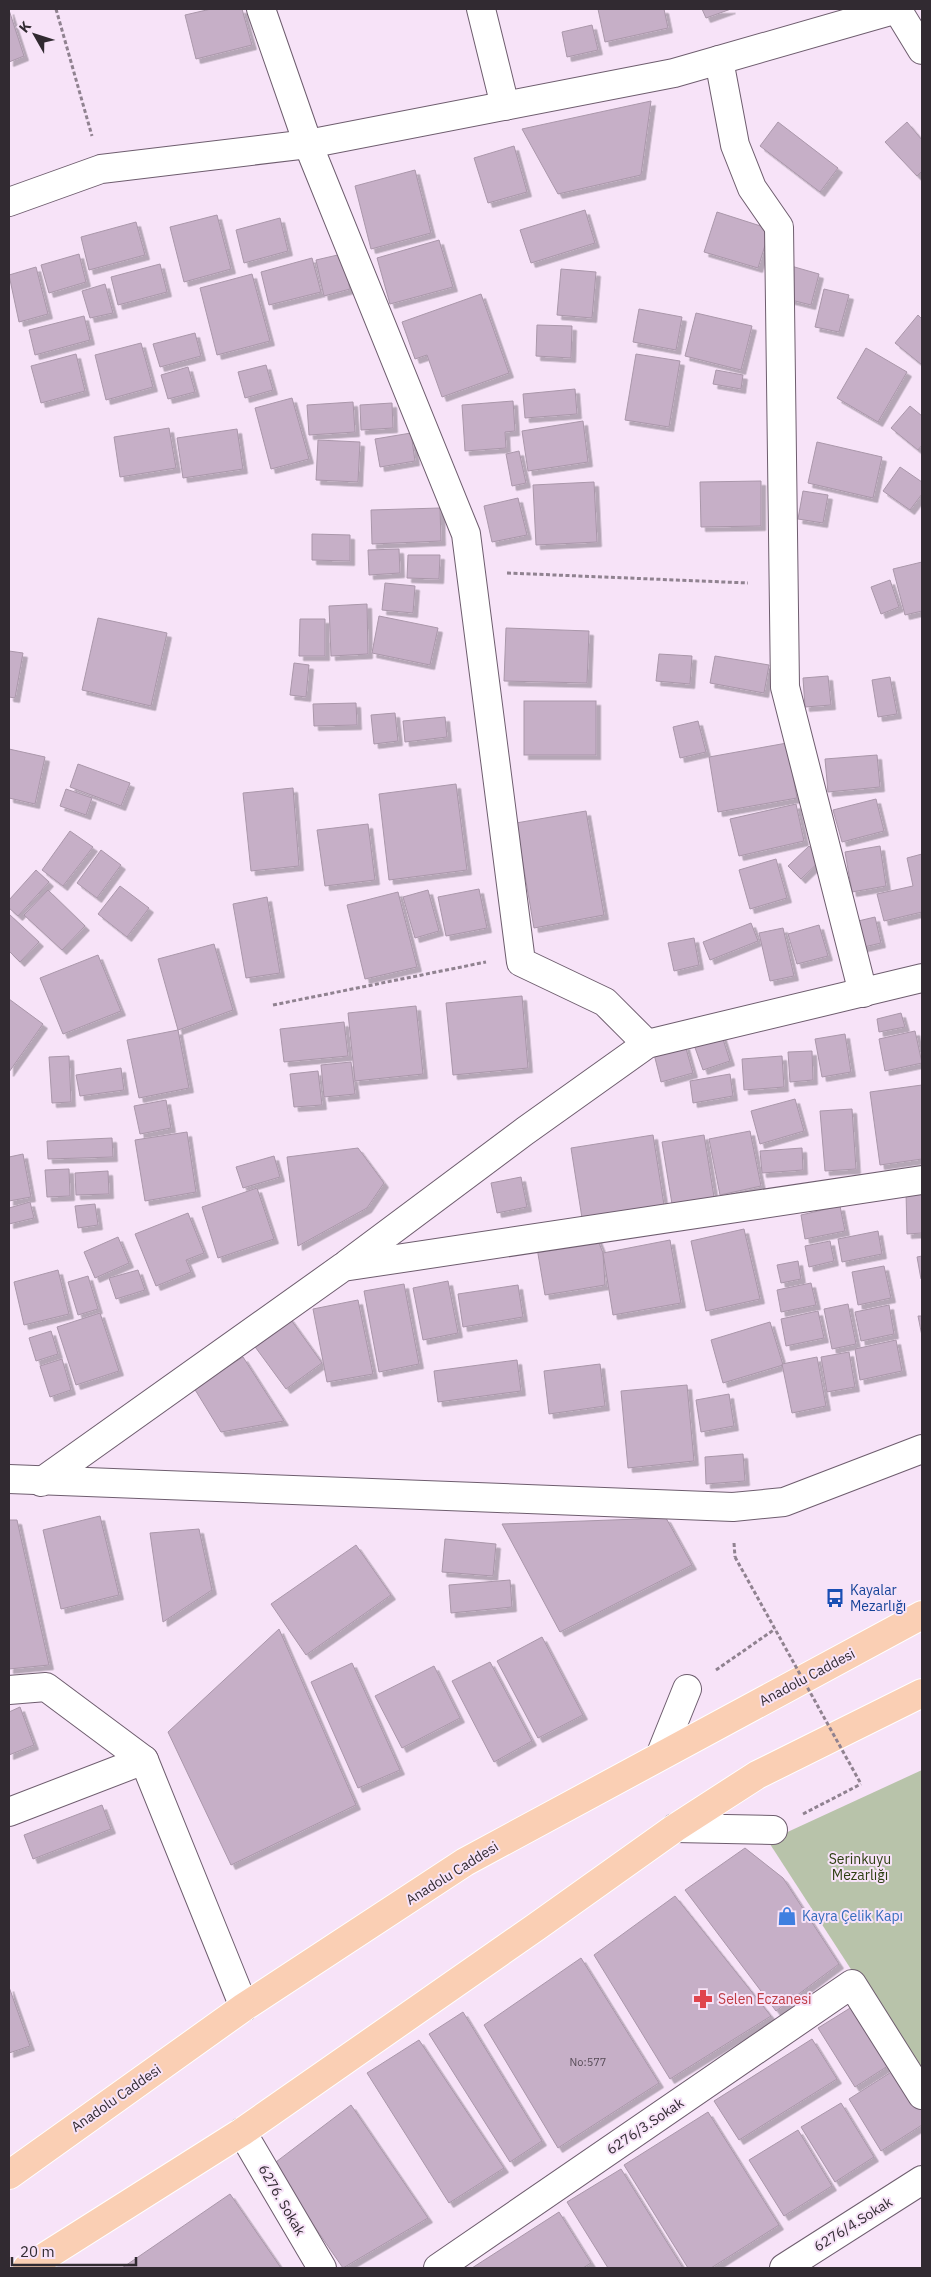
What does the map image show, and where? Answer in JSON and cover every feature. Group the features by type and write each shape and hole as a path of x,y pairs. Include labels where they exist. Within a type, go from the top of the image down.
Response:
{"highway":[{"name":"Anadolu Caddesi","path":"9,2175 244,2008 466,1862 922,1615"},
{"path":"27,2268 242,2132 675,1828 757,1775 922,1693"}],"street":[{"path":"261,9 308,144 466,534 521,962 605,1002 647,1044"},
{"path":"481,9 505,106"},
{"path":"9,202 101,169 308,144 674,72 897,9 922,50"},
{"path":"719,60 735,145 752,188 779,227 785,687 863,993"},
{"path":"41,1482 343,1267 525,1131 647,1044 922,978"},
{"path":"343,1267 922,1180"},
{"path":"9,1479 41,1482 733,1507 784,1502 922,1449"},
{"path":"9,1690 46,1687 144,1760 244,2008"},
{"path":"660,1756 688,1689"},
{"path":"9,1812 144,1760"},
{"path":"675,1828 774,1830"},
{"name":"6276/3.Sokak","path":"438,2268 852,1984 922,2094"},
{"name":"6276. Sokak","path":"242,2132 322,2268"},
{"name":"6276/4.Sokak","path":"784,2268 922,2180"}],"path":[{"path":"56,9 101,169"},
{"path":"471,571 784,585"},
{"path":"273,1005 484,962 521,962"},
{"path":"735,1557 861,1784 774,1830"},
{"path":"688,1689 775,1629"}],"green space":[{"name":"Serinkuyu Mezarlığı","path":"922,1770 922,2079 768,1841"}],"building":[{"path":"211,9 242,9 252,45 196,59 185,15"},
{"path":"598,9 664,9 668,28 605,42"},
{"path":"702,9 731,9 706,18"},
{"path":"9,10 24,56 9,62"},
{"path":"592,25 598,50 567,57 562,32"},
{"path":"651,101 641,175 558,194 522,129"},
{"path":"778,122 838,168 820,192 760,146"},
{"path":"907,122 922,140 922,171 917,176 885,142"},
{"path":"514,146 527,192 488,203 474,158"},
{"path":"415,170 431,233 371,249 355,186"},
{"path":"585,210 595,243 531,263 520,230"},
{"path":"717,212 770,229 758,268 704,252"},
{"path":"217,215 231,269 184,282 170,227"},
{"path":"280,218 288,251 244,263 236,230"},
{"path":"136,222 145,255 89,270 81,237"},
{"path":"439,240 453,287 390,304 377,258"},
{"path":"79,254 86,282 49,293 41,265"},
{"path":"342,254 350,289 324,296 316,260"},
{"path":"312,258 321,292 269,305 261,272"},
{"path":"160,264 167,292 118,305 111,277"},
{"path":"791,266 819,274 811,305 783,298"},
{"path":"36,267 48,314 19,322 9,275"},
{"path":"561,269 596,272 592,318 557,315"},
{"path":"252,274 270,341 217,355 200,288"},
{"path":"105,284 113,313 90,318 82,291"},
{"path":"824,289 849,295 839,332 815,327"},
{"path":"481,294 509,373 442,397 427,355 415,359 402,322"},
{"path":"639,309 682,317 676,350 633,342"},
{"path":"696,313 752,326 741,370 685,356"},
{"path":"918,315 922,319 922,365 895,343"},
{"path":"84,316 90,340 35,355 29,330"},
{"path":"537,325 572,326 571,358 536,356"},
{"path":"195,333 201,356 160,367 153,344"},
{"path":"141,343 153,387 106,400 95,355"},
{"path":"866,348 907,372 878,422 837,398"},
{"path":"76,354 85,391 41,403 31,366"},
{"path":"636,354 680,361 669,427 625,420"},
{"path":"266,365 273,390 245,398 238,372"},
{"path":"188,367 195,392 168,399 161,375"},
{"path":"716,370 743,375 741,389 713,384"},
{"path":"575,389 577,414 525,418 523,394"},
{"path":"292,398 309,459 271,469 255,408"},
{"path":"513,401 515,431 505,432 506,448 465,451 462,405"},
{"path":"353,402 355,432 309,435 307,405"},
{"path":"392,403 393,428 361,430 360,405"},
{"path":"910,406 922,416 922,445 918,450 891,428"},
{"path":"583,421 588,462 528,471 522,431"},
{"path":"169,428 176,468 120,477 114,437"},
{"path":"237,429 243,469 183,478 177,438"},
{"path":"411,433 415,461 380,467 375,439"},
{"path":"318,440 360,442 358,482 316,480"},
{"path":"817,442 882,457 873,498 808,483"},
{"path":"519,451 526,483 512,486 506,454"},
{"path":"900,467 922,482 922,494 910,510 883,491"},
{"path":"761,481 761,526 701,527 700,482"},
{"path":"594,482 597,542 536,545 533,485"},
{"path":"803,491 828,495 823,523 798,519"},
{"path":"518,498 527,535 492,542 484,506"},
{"path":"440,508 441,541 372,544 371,510"},
{"path":"312,534 350,535 350,561 312,560"},
{"path":"399,549 400,573 369,575 368,550"},
{"path":"408,555 440,555 439,579 407,578"},
{"path":"922,562 922,611 905,615 893,569"},
{"path":"890,580 899,607 881,614 871,587"},
{"path":"385,583 415,586 413,613 382,610"},
{"path":"367,604 368,654 331,656 329,606"},
{"path":"379,616 438,628 430,665 372,653"},
{"path":"98,618 167,633 151,706 82,690"},
{"path":"300,619 325,619 325,656 299,656"},
{"path":"506,628 589,631 587,683 504,681"},
{"path":"9,651 23,653 15,698 9,697"},
{"path":"659,654 692,656 690,684 656,681"},
{"path":"715,656 769,665 764,693 710,683"},
{"path":"294,663 309,665 306,697 290,695"},
{"path":"828,676 831,705 805,707 803,678"},
{"path":"890,677 897,714 878,717 872,680"},
{"path":"524,701 596,701 596,755 524,755"},
{"path":"356,703 357,725 314,726 313,704"},
{"path":"395,713 398,741 374,744 371,715"},
{"path":"445,717 447,737 405,742 403,721"},
{"path":"698,721 706,752 680,758 673,727"},
{"path":"787,743 797,798 718,812 709,757"},
{"path":"9,749 45,757 35,804 9,798"},
{"path":"877,755 880,787 828,792 825,759"},
{"path":"78,764 130,783 121,806 70,787"},
{"path":"456,784 467,870 389,880 379,794"},
{"path":"293,788 299,866 251,871 243,793"},
{"path":"66,789 92,798 86,815 60,806"},
{"path":"876,799 884,831 842,842 833,810"},
{"path":"796,804 804,841 739,856 730,819"},
{"path":"586,811 604,915 534,928 516,823"},
{"path":"368,824 375,880 325,886 317,830"},
{"path":"70,831 93,847 63,886 42,870"},
{"path":"809,846 822,859 801,879 788,866"},
{"path":"880,846 886,886 852,892 845,852"},
{"path":"101,850 121,865 97,898 77,883"},
{"path":"922,854 922,912 884,921 877,894 913,886 907,858"},
{"path":"776,859 787,898 750,909 739,870"},
{"path":"36,870 49,882 18,916 9,908 9,900"},
{"path":"120,886 149,908 127,937 98,914"},
{"path":"479,889 487,928 446,936 438,897"},
{"path":"48,890 85,926 62,950 24,915"},
{"path":"428,890 439,931 415,938 403,897"},
{"path":"398,892 417,967 365,979 347,905"},
{"path":"267,897 280,973 246,978 233,904"},
{"path":"9,914 39,942 20,962 9,951"},
{"path":"875,917 881,943 860,948 854,922"},
{"path":"751,923 758,941 710,960 703,942"},
{"path":"819,925 828,956 797,964 788,934"},
{"path":"783,928 794,976 770,981 759,933"},
{"path":"694,938 699,965 674,971 668,943"},
{"path":"214,944 233,1010 178,1030 158,959"},
{"path":"98,955 121,1011 63,1034 40,978"},
{"path":"522,996 528,1068 453,1075 446,1003"},
{"path":"9,999 43,1024 9,1072"},
{"path":"416,1006 423,1074 355,1081 348,1013"},
{"path":"901,1013 905,1027 879,1032 877,1019"},
{"path":"344,1022 348,1056 284,1062 280,1029"},
{"path":"178,1030 189,1088 139,1098 127,1040"},
{"path":"915,1031 922,1063 885,1071 879,1039"},
{"path":"721,1033 730,1061 703,1070 693,1042"},
{"path":"845,1034 851,1072 822,1077 815,1039"},
{"path":"685,1045 693,1073 661,1082 654,1054"},
{"path":"812,1051 813,1080 790,1082 788,1052"},
{"path":"69,1056 71,1102 52,1103 49,1057"},
{"path":"782,1056 784,1087 744,1090 742,1059"},
{"path":"351,1062 355,1094 324,1097 321,1065"},
{"path":"121,1068 124,1090 80,1096 76,1075"},
{"path":"318,1071 322,1105 294,1107 290,1074"},
{"path":"730,1074 733,1096 693,1103 690,1081"},
{"path":"922,1085 922,1159 880,1165 870,1092"},
{"path":"795,1099 804,1131 760,1144 751,1111"},
{"path":"166,1100 171,1128 140,1134 134,1106"},
{"path":"852,1109 856,1169 825,1171 820,1111"},
{"path":"750,1131 761,1186 720,1195 709,1139"},
{"path":"187,1132 196,1192 145,1201 135,1140"},
{"path":"653,1135 664,1205 582,1218 571,1148"},
{"path":"704,1135 714,1197 672,1204 662,1142"},
{"path":"112,1138 113,1157 48,1159 47,1141"},
{"path":"358,1148 384,1183 367,1208 298,1246 287,1157"},
{"path":"802,1148 803,1170 762,1173 760,1151"},
{"path":"23,1154 31,1197 9,1201 9,1157"},
{"path":"274,1156 280,1177 243,1188 236,1167"},
{"path":"69,1169 70,1196 47,1197 45,1170"},
{"path":"108,1171 109,1194 76,1195 75,1173"},
{"path":"521,1177 527,1207 497,1213 491,1183"},
{"path":"257,1188 274,1239 218,1258 202,1207"},
{"path":"906,1192 922,1192 922,1233 907,1234"},
{"path":"30,1202 34,1218 9,1224 9,1208"},
{"path":"95,1204 98,1225 78,1228 75,1206"},
{"path":"840,1206 845,1231 805,1239 801,1215"},
{"path":"188,1213 204,1253 186,1260 191,1272 156,1286 135,1234"},
{"path":"744,1229 760,1299 706,1311 691,1241"},
{"path":"878,1231 882,1254 842,1262 838,1239"},
{"path":"118,1237 129,1263 95,1278 84,1252"},
{"path":"597,1238 603,1253 605,1285 545,1295 537,1248"},
{"path":"670,1240 681,1303 613,1315 603,1253"},
{"path":"830,1241 834,1261 809,1267 805,1246"},
{"path":"922,1256 922,1279 921,1279 917,1257"},
{"path":"798,1261 801,1279 781,1283 777,1265"},
{"path":"884,1266 891,1298 858,1305 852,1272"},
{"path":"58,1270 69,1314 24,1325 14,1282"},
{"path":"138,1270 145,1290 116,1299 109,1278"},
{"path":"88,1276 98,1309 78,1315 68,1282"},
{"path":"448,1281 458,1333 423,1340 413,1288"},
{"path":"811,1283 816,1305 781,1312 777,1290"},
{"path":"404,1284 419,1364 379,1372 364,1291"},
{"path":"518,1285 523,1317 463,1327 458,1294"},
{"path":"358,1300 373,1374 327,1382 313,1309"},
{"path":"848,1304 856,1344 832,1349 824,1309"},
{"path":"889,1305 894,1334 861,1341 855,1312"},
{"path":"818,1311 824,1338 786,1346 781,1319"},
{"path":"100,1313 119,1371 76,1385 57,1327"},
{"path":"918,1316 922,1316 922,1336"},
{"path":"289,1317 322,1363 286,1389 253,1344"},
{"path":"770,1322 783,1365 723,1383 711,1340"},
{"path":"51,1331 58,1354 36,1361 29,1338"},
{"path":"896,1340 902,1371 860,1380 855,1349"},
{"path":"849,1352 855,1387 827,1392 821,1357"},
{"path":"243,1357 284,1421 221,1432 194,1388"},
{"path":"817,1357 826,1406 792,1413 782,1364"},
{"path":"62,1359 71,1390 50,1397 40,1366"},
{"path":"517,1360 521,1391 438,1402 434,1371"},
{"path":"600,1364 605,1406 549,1414 544,1371"},
{"path":"687,1385 694,1461 628,1468 621,1391"},
{"path":"729,1394 734,1426 701,1432 696,1400"},
{"path":"743,1454 745,1481 706,1484 705,1457"},
{"path":"100,1516 119,1595 61,1609 43,1530"},
{"path":"666,1518 692,1565 560,1632 502,1524"},
{"path":"9,1520 17,1520 49,1665 9,1669"},
{"path":"199,1529 212,1590 163,1622 150,1533"},
{"path":"445,1539 496,1544 493,1576 442,1572"},
{"path":"356,1545 391,1595 306,1655 271,1604"},
{"path":"510,1580 512,1607 451,1613 449,1585"},
{"path":"279,1629 356,1805 231,1865 168,1732"},
{"path":"542,1637 583,1715 538,1738 497,1661"},
{"path":"490,1662 532,1741 494,1762 452,1681"},
{"path":"352,1663 400,1770 358,1788 311,1682"},
{"path":"434,1666 460,1718 402,1748 375,1696"},
{"path":"20,1707 34,1745 9,1755 9,1712"},
{"path":"102,1805 111,1829 33,1859 24,1835"},
{"path":"745,1848 783,1878 839,1964 776,2011 685,1890"},
{"path":"675,1896 771,2016 670,2079 594,1955"},
{"path":"581,1958 659,2083 558,2148 484,2025"},
{"path":"9,1987 30,2046 9,2053"},
{"path":"855,2005 891,2064 855,2087 818,2028"},
{"path":"463,2012 542,2141 510,2162 429,2034"},
{"path":"812,2039 837,2079 739,2140 714,2101"},
{"path":"419,2040 504,2168 449,2203 367,2073"},
{"path":"896,2069 922,2111 922,2125 881,2151 849,2099"},
{"path":"841,2103 874,2157 835,2182 801,2127"},
{"path":"351,2105 428,2218 343,2268 272,2165"},
{"path":"708,2112 779,2225 711,2268 688,2268 624,2165"},
{"path":"798,2130 832,2186 784,2216 749,2160"},
{"path":"621,2169 683,2268 608,2268 567,2202"},
{"path":"230,2194 281,2268 122,2268"},
{"path":"559,2212 591,2263 583,2268 472,2268"}],"place":[{"name":"Kayalar Mezarlığı","path":"835,1598"},
{"name":"Kayra Çelik Kapı","path":"787,1916"},
{"name":"Selen Eczanesi","path":"703,1999"}]}
